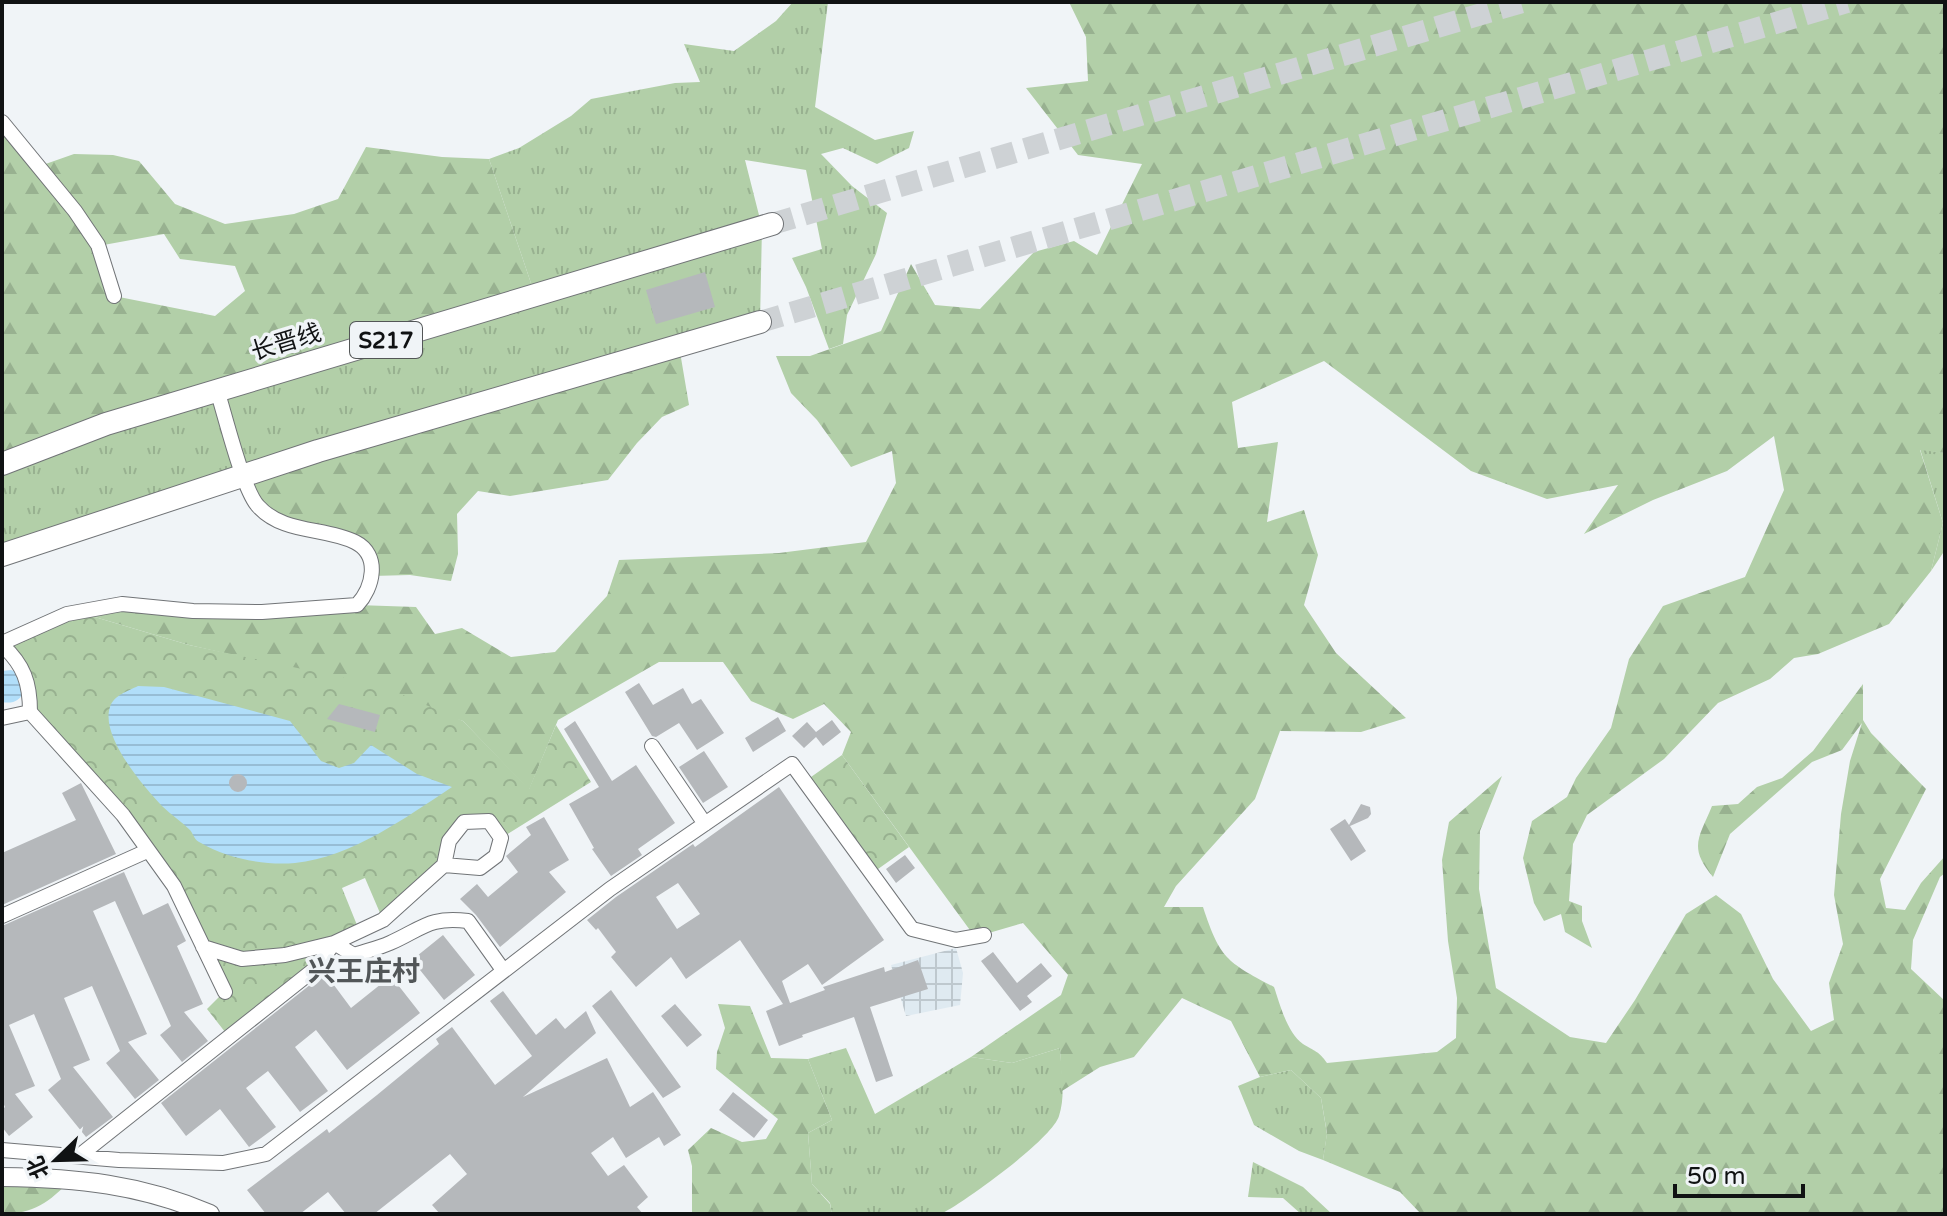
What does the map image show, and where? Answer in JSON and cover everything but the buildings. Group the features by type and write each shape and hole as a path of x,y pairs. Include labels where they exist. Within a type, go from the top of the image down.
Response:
{"main road":[{"name":"长晋线","path":"2,464 106,424 772,224"},
{"path":"2,555 244,475 760,322"}],"street":[{"path":"2,122 75,211 98,245 114,296"},
{"path":"217,390 244,475 258,507 299,528 356,543 370,557 372,576 366,596 357,605 262,612 193,611 122,604 67,614 2,644 29,681 30,712 123,815 174,886 225,992"},
{"path":"2,718 30,712"},
{"path":"652,746 705,824"},
{"path":"2,1150 223,1163 266,1154 610,889 792,764 912,929 956,940 984,935"},
{"path":"2,916 147,851"},
{"path":"203,947 242,959 285,955 334,943 383,920 444,865"},
{"path":"334,943 354,955 446,918 468,921 503,970"},
{"path":"79,1156 316,968 334,943"},
{"path":"2,1177 109,1183 174,1199 210,1214"}],"shaded area":[{"path":"956,948 963,973 960,1005 906,1016 891,965"}],"green space":[{"path":"793,2 828,2 815,107 875,140 914,131 909,148 877,164 843,148 821,154 852,186 887,213 876,254 847,315 843,344 829,349 792,258 822,249 806,170 745,160 762,227 760,322 237,477 2,555 2,464 535,295 489,159 519,148 571,116 591,99 675,83 700,82 684,44 734,51 776,21"},
{"path":"1069,2 1945,2 1945,453 1920,450 1943,523 1931,571 1889,624 1818,654 1794,658 1770,679 1718,703 1664,759 1587,815 1573,844 1569,901 1582,906 1582,921 1592,948 1565,932 1561,914 1544,921 1534,903 1523,858 1532,821 1567,797 1576,778 1611,728 1629,659 1663,606 1745,577 1784,490 1774,436 1727,471 1653,500 1584,534 1618,485 1547,499 1471,471 1324,361 1232,402 1238,448 1278,442 1267,522 1304,510 1318,555 1304,605 1336,653 1406,718 1361,732 1280,731 1255,799 1176,886 1164,907 1203,907 1215,938 1227,957 1274,987 1285,1018 1297,1039 1327,1063 1437,1052 1456,1038 1457,998 1448,941 1442,860 1449,822 1502,776 1480,831 1479,889 1496,988 1570,1037 1606,1043 1686,914 1716,895 1741,914 1773,979 1811,1031 1834,1020 1829,983 1843,944 1834,895 1841,814 1850,761 1862,723 1842,750 1812,762 1730,834 1713,877 1700,858 1698,842 1712,806 1738,804 1757,787 1782,778 1813,751 1863,684 1863,720 1871,733 1926,789 1880,879 1886,908 1905,910 1921,883 1945,856 1945,873 1940,877 1913,940 1911,969 1945,1001 1945,1214 1421,1214 1400,1192 1323,1160 1327,1133 1321,1098 1291,1070 1260,1077 1231,1021 1182,998 1134,1057 1100,1067 1062,1091 1060,1048 1012,1063 971,1057 1061,995 1068,975 1023,923 975,937 842,755 851,732 824,704 793,719 751,701 723,662 659,662 558,720 529,790 463,721 285,667 189,645 78,612 122,604 193,611 357,605 416,607 435,634 462,628 511,657 555,652 607,596 619,560 779,553 866,542 896,483 892,451 851,467 817,420 791,393 776,356 810,356 881,331 911,264 935,305 980,309 1034,252 1074,241 1097,255 1142,164 1078,155 1026,88 1088,81 1086,37"},
{"path":"2,122 37,167 74,154 113,155 139,161 175,204 225,224 294,214 338,199 366,147 442,157 489,159 535,295 2,464","holes":["164,234 180,259 235,266 245,291 215,316 114,296 98,246"]},
{"path":"679,346 689,405 662,417 608,480 510,496 478,491 457,514 458,554 451,581 410,575 372,576 356,543 258,507 244,475"},
{"path":"1920,449 1945,453 1945,550 1931,571 1943,523"},
{"path":"78,612 189,645 382,686 463,721 529,789 556,725 591,782 501,838 488,822 464,822 444,865 383,920 365,878 342,888 359,930 229,1037 207,1009 225,991 174,886 30,712 30,698 2,643"},
{"path":"842,755 909,847 871,874 804,782"},
{"path":"718,1004 750,1006 771,1058 808,1059 832,1120 808,1133 812,1184 830,1204 832,1214 692,1214 692,1166 688,1150 711,1128 742,1142 766,1139 778,1119 716,1069 717,1052 725,1028"},
{"path":"846,1048 875,1114 971,1057 1012,1063 1060,1048 1063,1091 1059,1116 1025,1154 969,1197 941,1214 832,1214 830,1203 812,1184 808,1133 832,1120 808,1059"},
{"path":"1291,1070 1321,1098 1327,1134 1323,1160 1299,1151 1254,1125 1238,1086"},
{"path":"1253,1162 1303,1187 1332,1214 1301,1214 1283,1198 1248,1197"},
{"path":"2,1177 71,1180 55,1195 32,1209 2,1214"}],"water":[{"path":"2,671 16,672 24,691 16,701 2,702"},
{"path":"138,686 164,687 290,721 321,761 339,768 354,763 371,745 417,774 452,787 377,834 337,853 283,864 234,857 197,840 144,786 117,746 111,732 110,707 118,696"}],"tunnel":[{"path":"772,224 1522,2"},
{"path":"760,322 1847,2"}],"district":[{"name":"兴王庄村","path":"364,971"}]}
